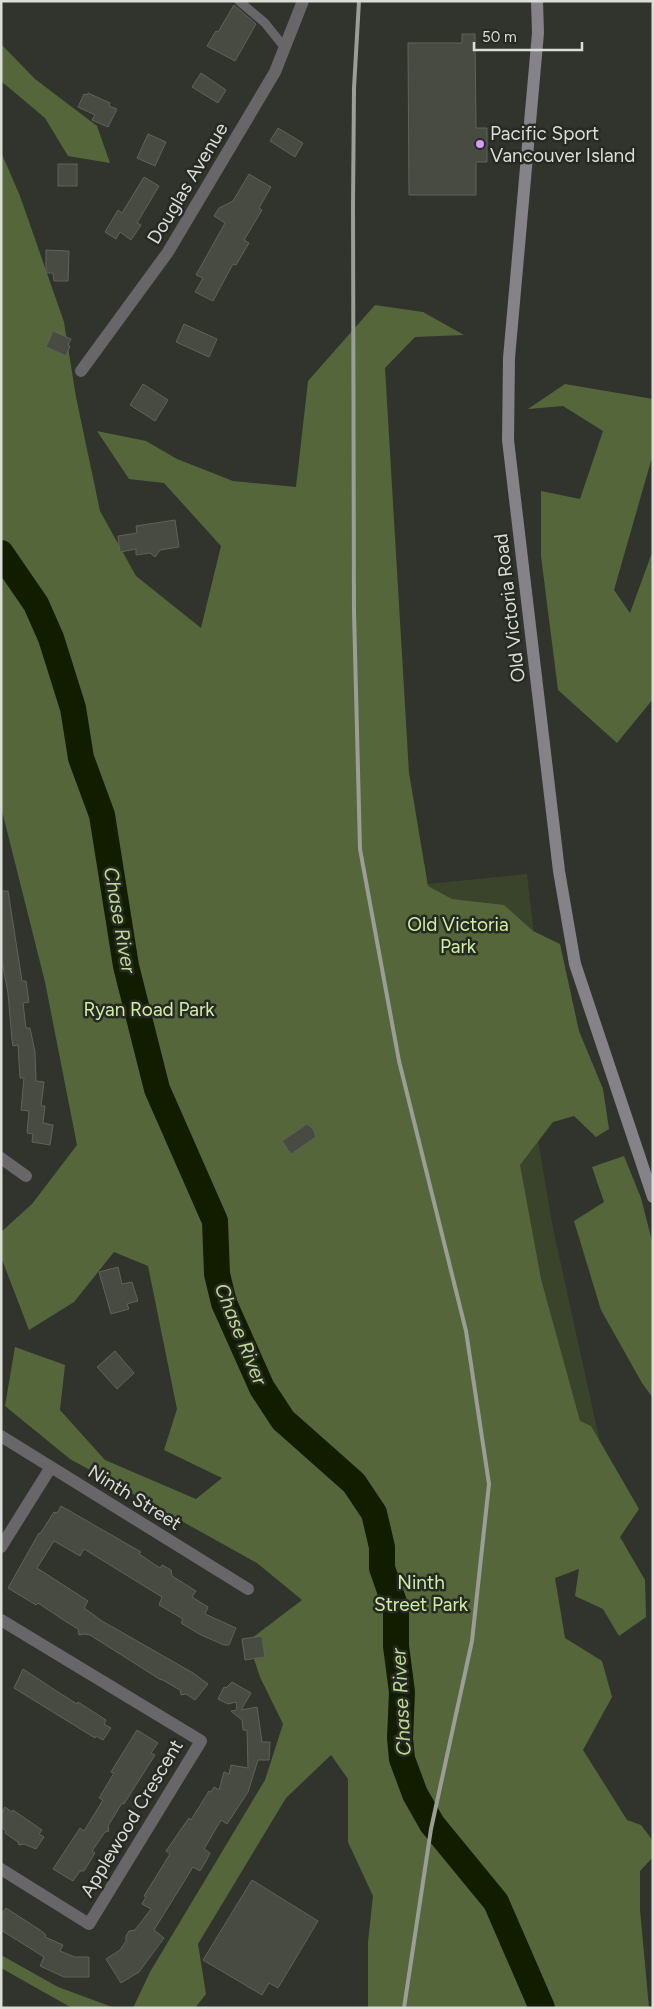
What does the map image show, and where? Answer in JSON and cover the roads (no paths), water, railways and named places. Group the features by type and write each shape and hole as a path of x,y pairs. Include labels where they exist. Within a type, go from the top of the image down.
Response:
{"street":[{"name":"Douglas Avenue","path":"81,371 168,252 275,72 303,1"},
{"name":"Old Victoria Road","path":"537,1 538,32 509,358 508,440 559,871 575,964 653,1197"},
{"path":"1,1158 26,1176"},
{"name":"Ninth Street","path":"1,1436 248,1589"},
{"path":"1,1547 51,1467"},
{"name":"Applewood Crescent","path":"1,1620 201,1741 89,1924 1,1869"}],"lane":[{"path":"240,1 265,23 285,48"}],"waterway":[{"name":"Chase River","path":"1,553 36,604 51,638 73,708 81,758 102,815 126,966 157,1089 215,1221 217,1274 224,1303 262,1388 283,1420 354,1483 374,1513 382,1547 382,1568 396,1608 396,1646 402,1692 400,1738 402,1759 415,1794 432,1824 496,1902 542,2008"}],"railway":[{"path":"359,1 354,88 353,206 354,612 360,849 399,1061 466,1331 489,1484 472,1641 431,1829 404,2008"}],"place":[{"name":"Pacific Sport Vancouver Island","path":"480,144"}],"park label":[{"name":"Old Victoria Park","path":"458,935"},
{"name":"Ryan Road Park","path":"149,1009"},
{"name":"Ninth Street Park","path":"421,1593"}]}
